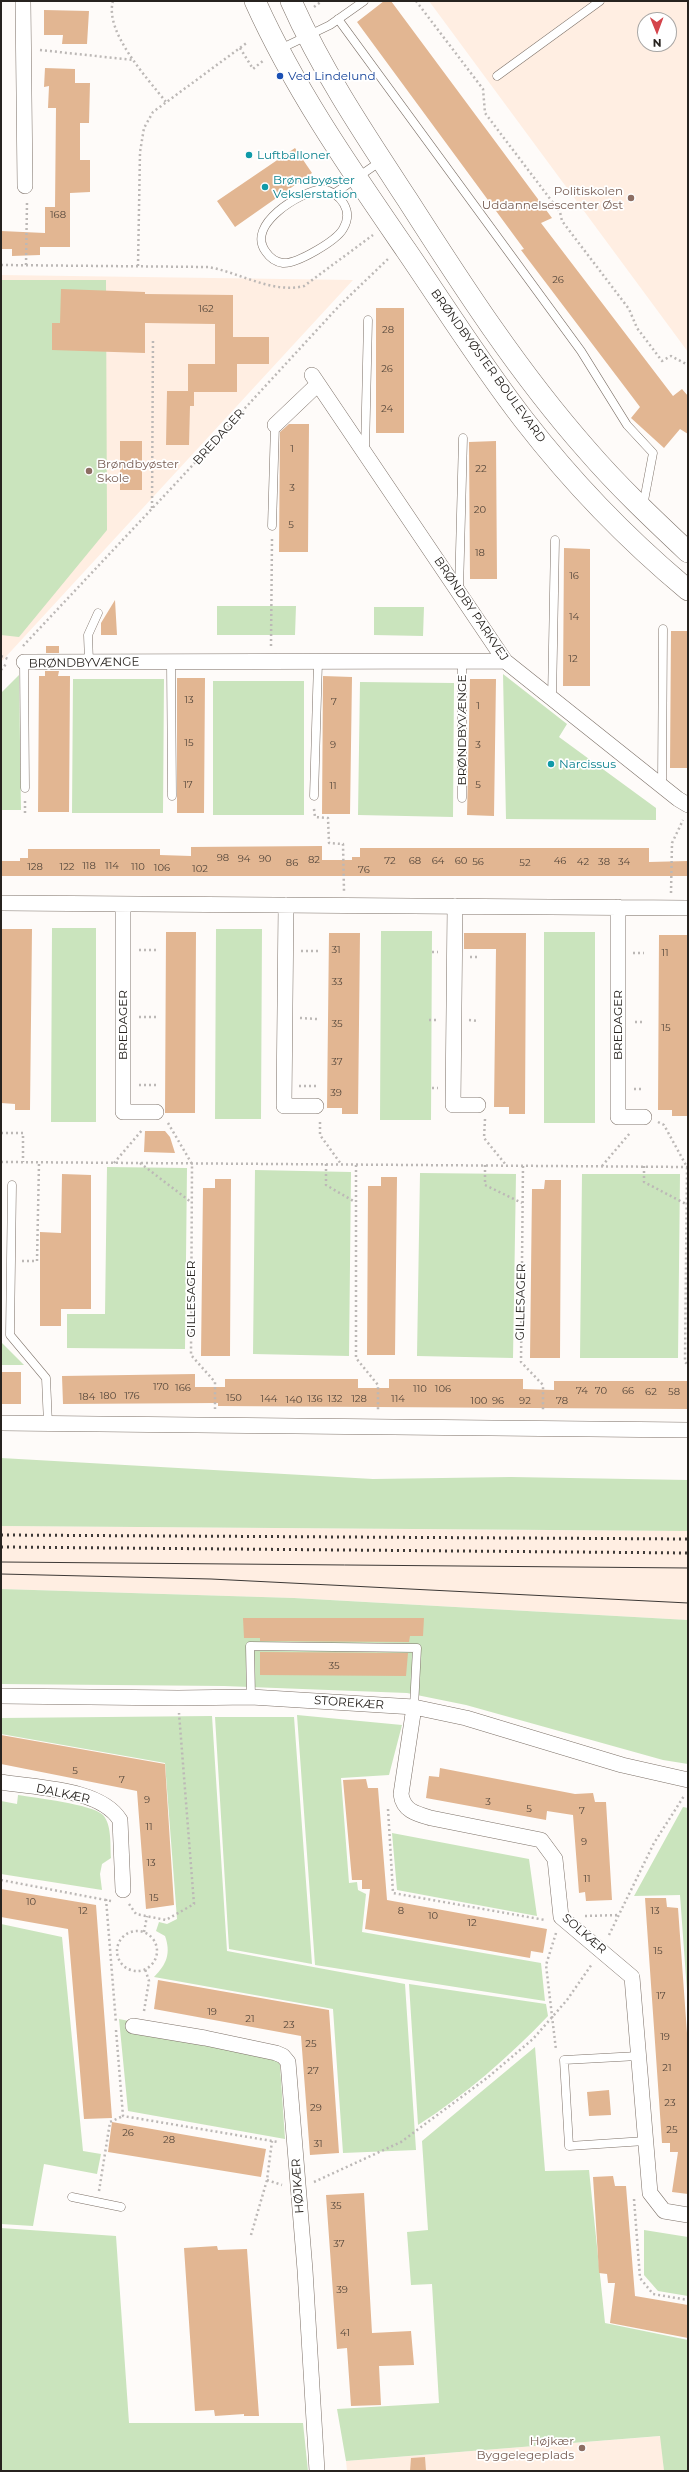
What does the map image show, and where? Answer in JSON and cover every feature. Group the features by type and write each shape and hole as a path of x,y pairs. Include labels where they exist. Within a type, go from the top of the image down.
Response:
{"street":[{"path":"23,1 25,186"},
{"name":"BRØNDBYØSTER BOULEVARD","path":"255,1 305,98 356,178 520,414 564,468 630,537 688,590"},
{"path":"291,1 344,100 381,160 519,364 587,450 643,509 688,552"},
{"name":"BRØNDBY PARKVEJ","path":"275,426 315,379 505,661 662,786 686,810"},
{"name":"BRØNDBYVÆNGE","path":"17,657 89,662 505,661"},
{"path":"1,903 688,908"},
{"name":"BREDAGER","path":"123,904 123,1112 156,1112"},
{"path":"286,905 284,1106 316,1106"},
{"path":"455,906 453,1105 478,1105"},
{"name":"BREDAGER","path":"618,907 618,1117 644,1117"},
{"path":"1,1423 688,1430"},
{"name":"STOREKÆR","path":"1,1696 178,1698 251,1697 414,1707 466,1718 622,1765 688,1780"},
{"path":"402,1802 404,1772 414,1707"},
{"name":"DALKÆR","path":"1,1782 85,1796 108,1806 115,1812 120,1820 124,1894"},
{"name":"SOLKÆR","path":"402,1802 414,1813 431,1818 541,1840 555,1859 561,1917 632,1977 649,2189 650,2193 664,2211 688,2215"},
{"name":"HØJKÆR","path":"137,2027 205,2038 283,2056 289,2069 317,2471"}],"lane":[{"path":"279,49 338,19 364,1"},
{"path":"497,76 600,1"},
{"path":"338,19 581,352 627,425 653,453 643,509"},
{"path":"335,193 381,160"},
{"path":"322,189 335,193 345,204 347,213 342,231 295,262 279,262 269,257 263,248 261,238 263,227 269,218 312,190 322,189"},
{"path":"365,453 368,320"},
{"path":"272,526 275,426"},
{"path":"459,592 462,438"},
{"path":"552,699 555,540"},
{"path":"89,662 88,635 98,613"},
{"path":"662,786 663,630"},
{"name":"BRØNDBYVÆNGE","path":"17,657 25,788"},
{"path":"171,662 172,796"},
{"path":"314,796 318,662"},
{"name":"BRØNDBYVÆNGE","path":"462,662 462,798"},
{"path":"12,1185 10,1335 46,1378 48,1424"},
{"path":"251,1697 250,1646 417,1648 414,1707"},
{"path":"638,2056 564,2060 569,2146 645,2141"},
{"path":"72,2197 121,2207"}],"path":[{"path":"113,1 115,26 123,45 166,102"},
{"path":"416,1 483,89 485,112 560,212 562,221 629,309 637,328 662,361 671,356 688,365"},
{"path":"138,266 140,152 144,128 153,112 248,42"},
{"path":"240,48 253,69"},
{"path":"23,49 133,60"},
{"path":"25,186 26,265"},
{"path":"1,265 208,267 228,270 283,288 294,288 304,286 387,224"},
{"name":"BREDAGER","path":"1,670 17,657 339,306 390,258 405,249"},
{"path":"152,338 152,509"},
{"path":"271,662 272,526"},
{"path":"1,656 17,657"},
{"path":"671,908 672,843 686,810"},
{"path":"319,818 328,818 329,843 343,844 344,905"},
{"path":"478,1105 484,1113 484,1138 506,1166"},
{"path":"316,1106 320,1111 320,1135 342,1164"},
{"path":"114,1163 156,1112 166,1120 192,1164"},
{"path":"602,1166 633,1129 644,1129 644,1117 664,1125 688,1167 685,1362 688,1365"},
{"path":"1,1133 23,1133 23,1162"},
{"path":"1,1162 688,1167"},
{"path":"11,1260 37,1261 39,1163"},
{"path":"140,1164 192,1202"},
{"name":"GILLESAGER","path":"192,1164 191,1355 214,1382 215,1425"},
{"path":"326,1164 326,1185 356,1203"},
{"path":"356,1165 356,1358 378,1385 378,1427"},
{"path":"485,1165 485,1184 522,1203"},
{"name":"GILLESAGER","path":"522,1166 520,1362 543,1385 543,1429"},
{"path":"644,1166 644,1182 687,1204"},
{"path":"1,1880 117,1902 124,1894 136,1914 166,1920 194,1904 178,1698"},
{"path":"298,2190 401,2142 487,2078 533,2039 567,2000 601,1950 654,1843 688,1790"},
{"path":"402,1802 387,1804 393,1894 543,1920 561,1917 620,1914"},
{"path":"106,1899 123,2116"},
{"path":"144,1932 147,1916"},
{"path":"561,1917 546,1965 557,2057 564,2060"},
{"path":"132,1931 144,1932 154,1939 157,1953 153,1964 145,1970 129,1970 123,1966 117,1954 117,1946 125,1934 132,1931"},
{"path":"137,2027 149,1981 145,1970"},
{"path":"97,2201 110,2122 123,2116 295,2145"},
{"path":"251,2235 267,2180 272,2141"},
{"path":"649,2189 633,2190 640,2278 653,2294 688,2300"}],"shaded area":[{"name":"Politiskolen Uddannelsescenter Øst","path":"429,1 688,1 688,352"},
{"name":"Brøndbyøster Skole","path":"1,275 353,280 1,662"},
{"path":"1,1526 688,1531 688,1620 294,1598 1,1589"},
{"name":"Højkær Byggelegeplads","path":"661,2436 664,2471 347,2471 346,2461"}],"green space":[{"path":"1,280 106,280 107,530 19,637 1,635"},
{"path":"217,606 296,606 295,635 217,635"},
{"path":"374,607 424,607 423,636 374,635"},
{"path":"503,674 567,724 559,737 656,808 656,820 506,819"},
{"path":"19,675 21,810 1,810 1,693"},
{"path":"73,679 164,679 163,813 72,813"},
{"path":"213,681 304,681 304,815 213,815"},
{"path":"360,682 454,683 453,817 358,815"},
{"path":"52,928 96,928 96,1122 51,1122"},
{"path":"216,929 262,929 261,1119 215,1119"},
{"path":"381,931 432,931 431,1120 380,1120"},
{"path":"544,932 595,932 595,1123 544,1123"},
{"path":"107,1167 187,1168 185,1349 67,1348 67,1314 105,1314"},
{"path":"255,1170 351,1172 349,1356 253,1354"},
{"path":"420,1173 516,1174 513,1358 417,1356"},
{"path":"582,1174 680,1174 678,1358 580,1358"},
{"path":"1,1342 24,1365 1,1365"},
{"path":"1,1458 373,1479 511,1477 688,1480 688,1531 1,1526"},
{"path":"1,1589 294,1598 688,1620 688,1764 663,1760 466,1705 407,1693 224,1686 1,1684"},
{"path":"297,1715 402,1725 389,1775 341,1778 349,1883 357,1882 358,1890 366,1894 362,1932 541,1963 545,2001 315,1965"},
{"path":"212,1716 227,1951 405,1984 416,2150 343,2153 333,2009 154,1977 165,1963 168,1953 165,1936 156,1931 159,1922 167,1924 177,1919 165,1763 1,1734 1,1718"},
{"path":"215,1717 294,1717 312,1964 229,1949"},
{"path":"18,1795 76,1805 97,1811 103,1815 108,1824 111,1858 102,1864 100,1874 102,1890 1,1874 1,1801 17,1804"},
{"path":"683,1807 688,1808 688,2005 680,1895 634,1896"},
{"path":"392,1833 529,1859 537,1916 397,1890"},
{"path":"1,1924 62,1937 83,2151 101,2154 97,2174 44,2164 33,2226 1,2224"},
{"path":"409,1984 546,2004 548,2016 486,2075 453,2101 418,2125"},
{"path":"119,2019 279,2051 285,2139 128,2111"},
{"path":"535,2047 545,2171 589,2170 605,2323 688,2340 688,2471 664,2471 660,2436 346,2461 337,2409 439,2403 432,2284 411,2285 407,2232 428,2230 422,2141"},
{"path":"1,2228 116,2236 129,2423 303,2423 308,2471 1,2471"},
{"path":"644,2230 688,2237 688,2296 658,2291 644,2275"}],"building":[{"path":"384,1 391,1 552,218 541,223 673,396 682,389 688,396 688,434 680,429 664,448 631,418 640,407 521,250 524,249 357,22"},
{"path":"44,10 89,11 87,44 62,44 63,35 44,35"},
{"path":"45,68 75,69 75,83 90,83 89,123 80,123 80,160 90,160 90,192 70,193 70,247 40,247 40,255 12,256 12,249 1,249 1,231 45,233 45,207 55,207 56,108 48,108 49,86 44,87"},
{"name":"Brøndbyøster Vekslerstation","path":"295,148 312,173 235,227 217,201"},
{"path":"61,289 145,292 145,294 233,295 233,337 269,337 269,364 237,364 237,392 194,392 194,406 190,406 189,445 166,445 167,391 188,391 188,364 215,364 215,324 145,323 145,353 52,350 52,323 60,323"},
{"path":"376,308 404,308 404,433 376,433"},
{"path":"289,424 309,424 308,552 279,552 280,432"},
{"path":"120,441 142,441 142,490 120,490"},
{"path":"496,441 497,579 470,579 469,442"},
{"path":"564,548 590,549 590,686 563,686"},
{"path":"115,600 117,635 101,635 101,623"},
{"path":"671,631 688,631 688,768 670,768"},
{"path":"46,646 59,646 59,653 46,653"},
{"path":"45,671 59,671 58,676 70,676 69,812 38,812 39,676 45,676"},
{"path":"323,676 352,677 350,814 322,814"},
{"path":"177,678 205,678 204,813 177,813"},
{"path":"470,679 496,679 494,816 467,815"},
{"path":"322,846 322,860 352,860 352,857 360,857 360,848 649,848 649,862 688,861 688,876 1,876 1,861 20,861 20,858 28,858 28,849 160,849 160,855 191,856 191,847"},
{"path":"2,929 32,929 30,1110 15,1110 15,1104 1,1103"},
{"path":"166,932 196,932 195,1113 165,1113"},
{"path":"329,933 360,933 358,1114 342,1114 342,1108 327,1108"},
{"path":"464,933 526,933 525,1114 509,1114 509,1107 494,1107 496,949 464,949"},
{"path":"659,935 688,935 688,1116 672,1116 672,1110 658,1110"},
{"path":"145,1131 165,1131 170,1137 175,1153 144,1152"},
{"path":"62,1174 91,1175 91,1309 61,1309 61,1326 40,1326 40,1232 61,1233"},
{"path":"381,1177 397,1177 395,1355 367,1355 368,1186 381,1186"},
{"path":"215,1179 231,1179 230,1356 201,1356 203,1188 215,1188"},
{"path":"545,1180 561,1180 560,1358 530,1358 532,1189 544,1189"},
{"path":"1,1372 21,1372 21,1404 1,1404"},
{"path":"195,1374 195,1387 225,1387 225,1379 358,1379 358,1388 389,1388 389,1379 523,1379 523,1389 554,1390 554,1381 688,1381 688,1409 218,1406 218,1403 63,1404 62,1376"},
{"path":"243,1618 424,1618 423,1636 410,1636 409,1642 260,1641 260,1638 244,1638"},
{"path":"260,1652 408,1653 406,1676 260,1675"},
{"path":"1,1735 165,1764 174,1905 146,1909 137,1791 1,1764"},
{"path":"440,1768 575,1794 593,1793 595,1802 606,1802 612,1900 586,1901 585,1892 579,1893 573,1815 547,1811 546,1820 426,1798 429,1776 439,1777"},
{"path":"366,1779 368,1788 378,1788 387,1900 547,1929 543,1953 531,1951 530,1958 365,1929 370,1889 362,1889 362,1880 352,1880 343,1780"},
{"path":"1,1889 96,1905 112,2118 84,2119 68,1929 1,1917"},
{"path":"645,1898 666,1898 667,1907 678,1908 688,2047 688,2194 672,2192 678,2152 670,2152 670,2143 662,2143"},
{"path":"158,1980 329,2010 339,2153 310,2155 301,2036 154,2009"},
{"path":"609,2090 611,2115 589,2116 587,2092"},
{"path":"112,2122 266,2149 261,2177 108,2152"},
{"path":"613,2176 615,2186 626,2186 635,2296 688,2305 688,2338 610,2323 615,2283 608,2283 607,2274 599,2273 593,2177"},
{"path":"364,2193 372,2333 411,2331 414,2365 379,2366 381,2405 351,2406 347,2348 337,2349 326,2195"},
{"path":"217,2246 218,2250 247,2249 259,2416 244,2416 244,2414 215,2416 214,2410 195,2411 184,2248"},
{"path":"425,2457 426,2471 410,2471 411,2458"}],"tram line":[{"path":"1,1562 688,1568"},
{"path":"1,1574 211,1579 688,1603"}],"railway":[{"path":"1,1535 688,1539"},
{"path":"1,1547 688,1553"}],"place":[{"name":"Ved Lindelund","path":"280,76"},
{"name":"Luftballoner","path":"249,155"},
{"name":"Brøndbyøster Vekslerstation","path":"265,187"},
{"name":"Politiskolen Uddannelsescenter Øst","path":"631,198"},
{"name":"Brøndbyøster Skole","path":"89,471"},
{"name":"Narcissus","path":"551,764"},
{"name":"Højkær Byggelegeplads","path":"582,2448"}]}
